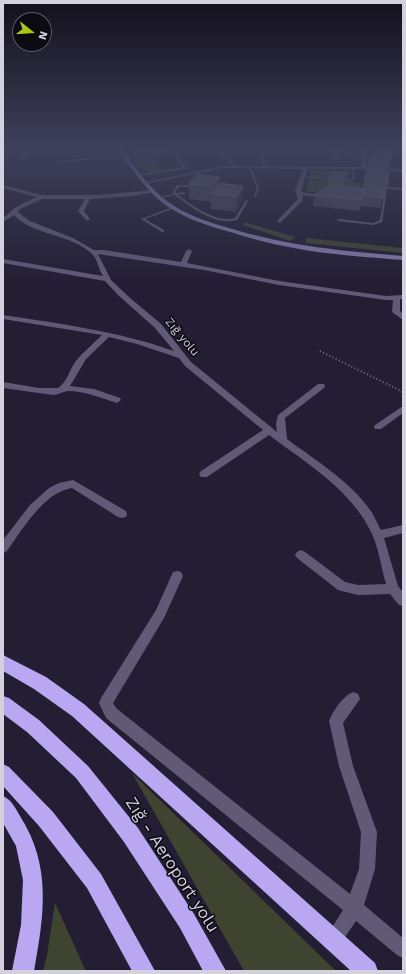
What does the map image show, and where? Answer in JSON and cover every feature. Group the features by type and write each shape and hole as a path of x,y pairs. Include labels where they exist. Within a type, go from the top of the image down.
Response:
{"highway":[{"path":"3,663 40,683 78,710 367,971"},
{"name":"Zığ - Aeroport yolu","path":"3,704 33,726 82,772 131,835 188,921 215,971"},
{"path":"3,773 46,819 94,881 144,971"},
{"path":"3,806 27,848 34,891 33,921 23,971"}],"main road":[{"path":"156,194 174,208 212,225 276,242 314,250 403,258"}],"street":[{"path":"32,194 41,197 88,197 127,194"},
{"path":"280,221 301,199 299,194"},
{"path":"311,194 324,196"},
{"path":"3,220 15,212 18,208 41,197"},
{"path":"87,219 81,210 88,197"},
{"name":"Zığ yolu","path":"15,212 18,216 29,223 66,237 92,252 102,263 107,279 138,310 158,326 173,342 180,356 188,364 269,430 335,480 355,498 368,514 378,535 393,589 403,601"},
{"path":"183,265 189,251"},
{"path":"92,252 104,252 183,265 279,283 400,298 396,312 403,318"},
{"path":"3,261 107,279"},
{"path":"3,317 108,334 140,342 180,356"},
{"path":"3,384 26,389 58,392 65,388 76,367 89,351 108,334"},
{"path":"282,440 283,435 279,424 281,417 320,386"},
{"path":"65,388 94,392 117,400"},
{"path":"378,427 403,409"},
{"path":"204,474 269,430"},
{"path":"3,548 37,504 65,483 73,484 122,514"},
{"path":"378,535 403,529"},
{"path":"301,555 342,586 358,590 393,589"},
{"path":"176,576 160,614 106,703 111,713 403,949"},
{"path":"333,940 354,908 367,869 369,832 346,766 336,721 353,700"}],"lane":[{"path":"160,198 173,194"},
{"path":"176,194 202,212 230,221 236,219 247,201"},
{"path":"339,220 373,224 378,223 381,220 385,194"},
{"path":"163,231 143,219 174,208"}],"path":[{"path":"320,351 403,392"}],"green space":[{"path":"333,194 359,194 357,206 345,196"},
{"path":"244,222 295,237 290,241 243,225"},
{"path":"306,238 403,248 403,253 306,243"},
{"path":"132,773 336,971 244,971"},
{"path":"55,903 86,971 43,971"}],"building":[{"path":"224,194 238,194 237,196"},
{"path":"383,194 383,198 362,195 362,200 314,195"}]}
